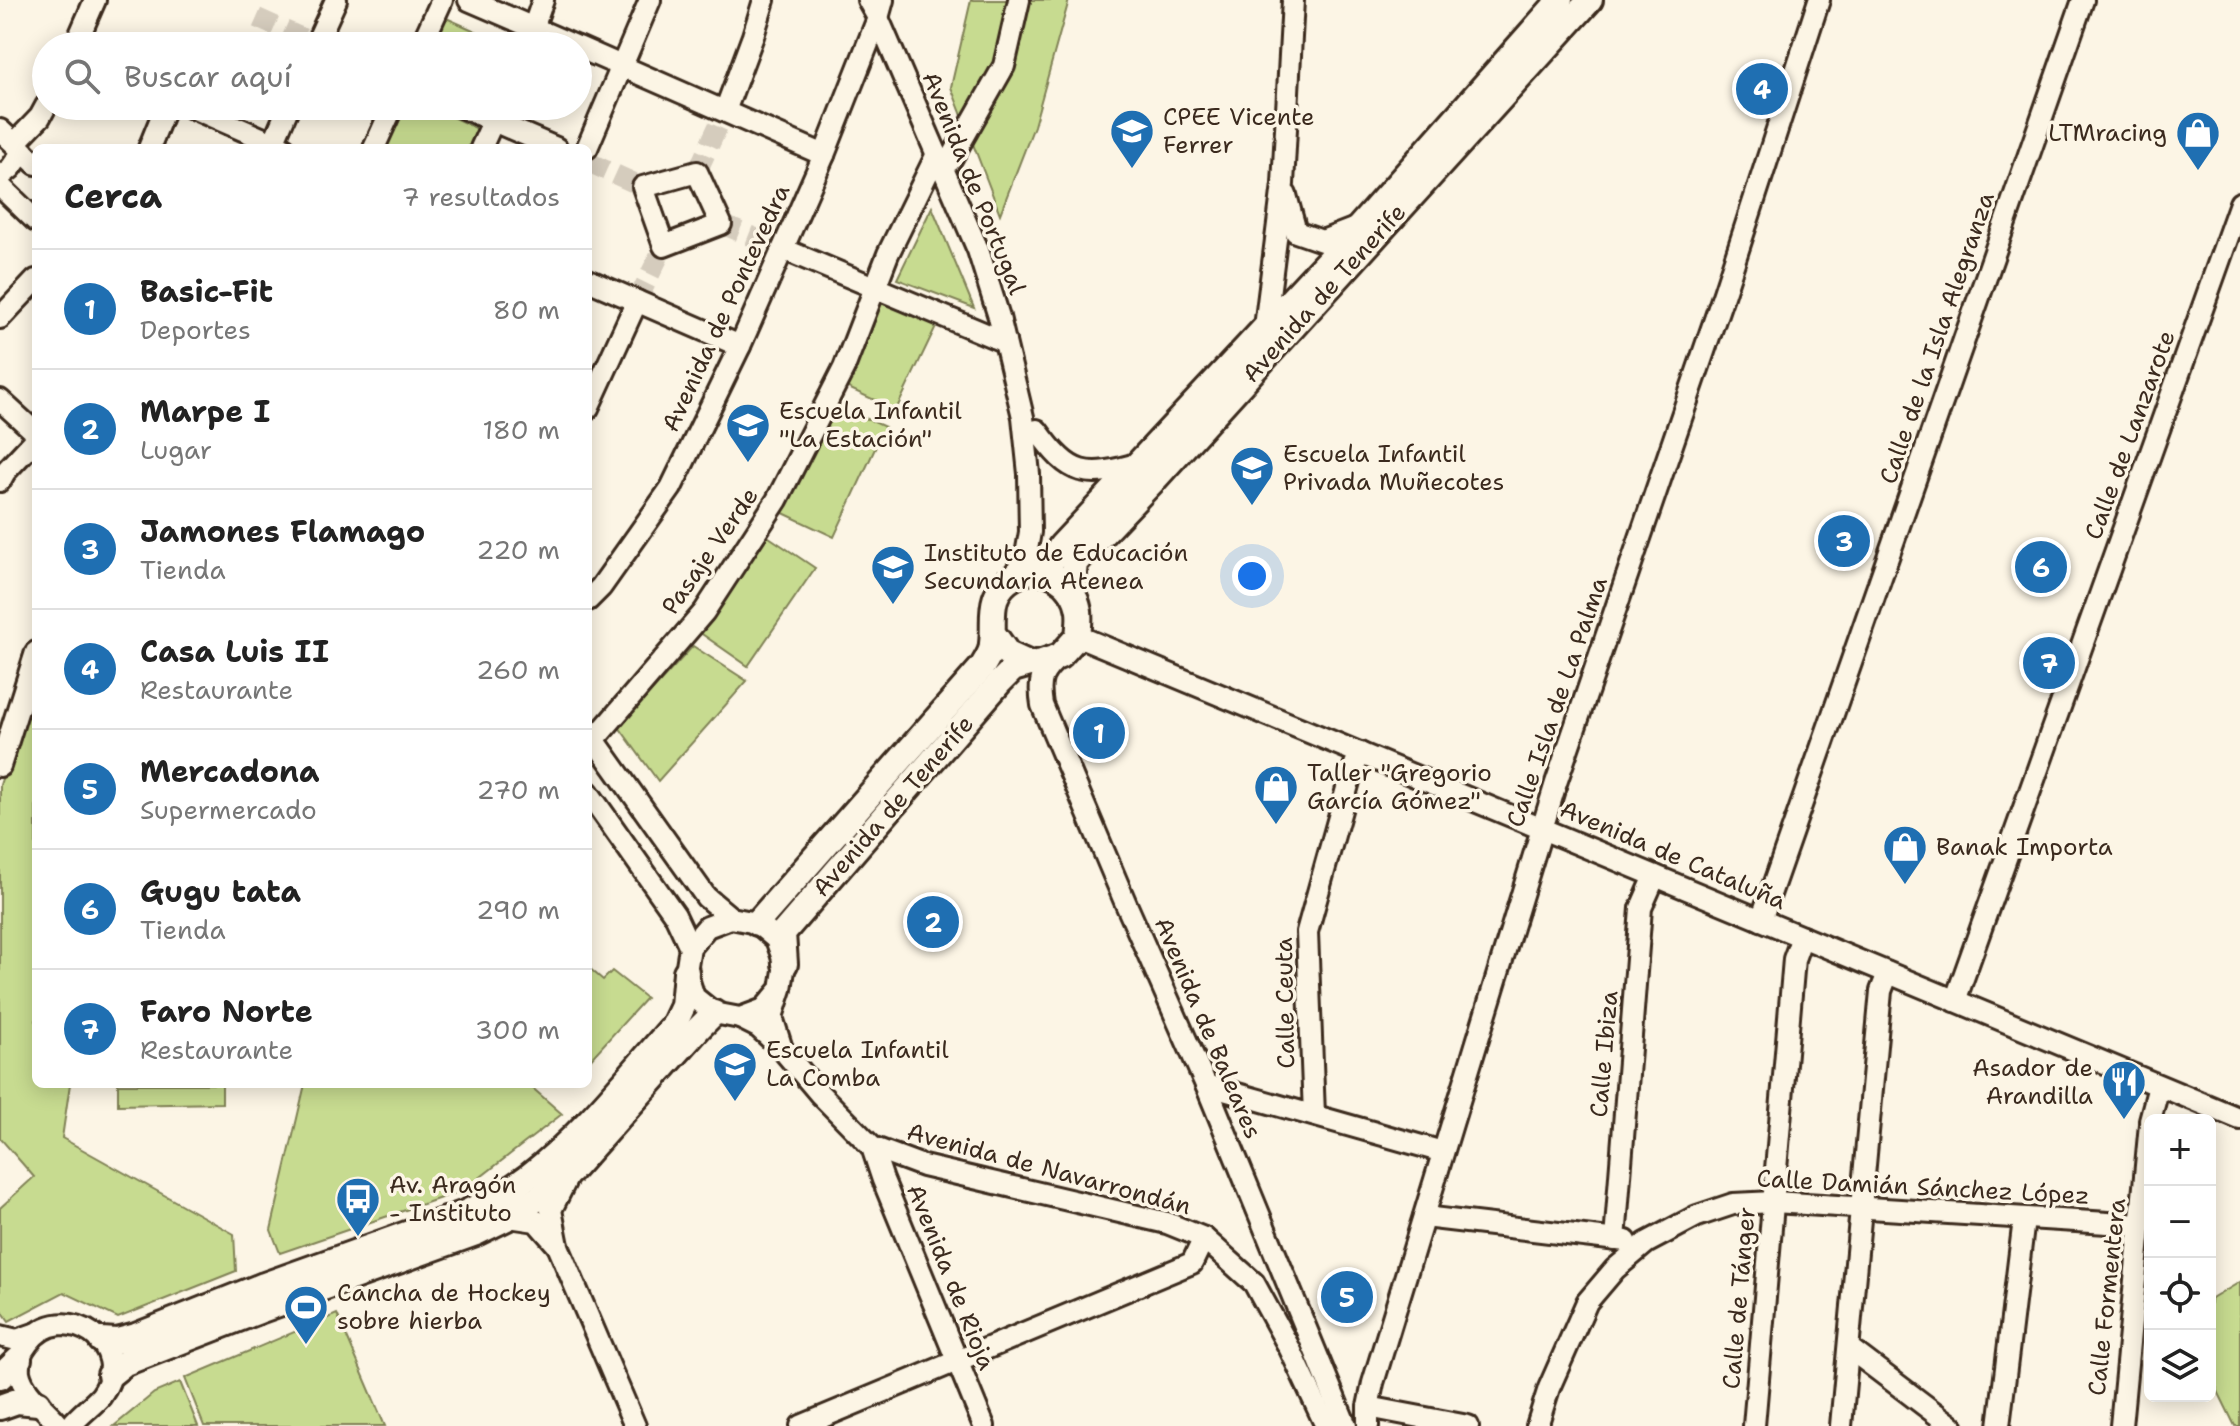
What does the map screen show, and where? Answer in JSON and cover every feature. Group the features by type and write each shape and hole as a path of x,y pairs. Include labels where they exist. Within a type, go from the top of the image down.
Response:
{"main road":[{"name":"Avenida de Tenerife","path":"1042,572 1061,546 1360,226 1560,0"},
{"name":"Avenida de Tenerife","path":"1072,592 1075,563 1590,0"},
{"path":"1029,572 1042,572 1059,577 1072,592 1079,611 1078,636 1060,656 1030,664 1008,654 993,633 992,603 1012,578 1029,572"},
{"name":"Avenida de Tenerife","path":"757,923 982,667 990,653 993,633"},
{"name":"Avenida de Tenerife","path":"785,964 783,933 1000,682 1013,669 1030,664"},
{"path":"101,1340 117,1341 136,1336 493,1200 557,1153 674,1025 683,1006 686,972"},
{"path":"110,1375 125,1363 476,1233 509,1217 540,1197 571,1171 714,1013"},
{"path":"0,1377 19,1359"},
{"path":"0,1407 17,1401 42,1406"}],"street":[{"path":"81,32 95,0"},
{"path":"323,32 336,0"},
{"path":"427,32 442,0"},
{"path":"469,0 523,32"},
{"path":"533,32 543,0"},
{"path":"589,144 650,0"},
{"path":"725,111 764,0"},
{"name":"Pasaje Verde","path":"592,734 704,612 777,500 844,368 888,254 944,158 1004,66 1019,0"},
{"path":"1265,327 1283,184 1293,0"},
{"name":"Calle Isla de La Palma","path":"1368,1417 1373,1383 1542,829 1724,293 1819,0"},
{"name":"Calle de la Isla Alegranza","path":"1761,920 2083,0"},
{"name":"Avenida de Portugal","path":"878,4 944,158 985,242 1010,313 1037,430 1042,572"},
{"name":"Avenida de Pontevedra","path":"592,596 671,488 740,346 824,155 878,4"},
{"path":"592,54 824,155"},
{"path":"0,177 11,168 14,145 37,120"},
{"path":"151,144 160,120"},
{"path":"219,120 272,144"},
{"path":"277,144 284,120"},
{"path":"376,144 387,120"},
{"path":"483,144 494,120"},
{"path":"507,120 549,144"},
{"name":"Avenida de Portugal","path":"944,158 999,317 1023,417 1029,474 1030,532 1026,555 1012,578"},
{"path":"1283,184 1296,232 1322,241 1360,226"},
{"path":"0,186 32,217"},
{"name":"Calle de Lanzarote","path":"1955,1001 2240,203"},
{"path":"783,249 1005,342"},
{"path":"592,282 740,346"},
{"path":"0,318 32,284"},
{"path":"592,399 637,301"},
{"path":"0,400 32,432"},
{"name":"Avenida de Portugal","path":"1037,430 1064,463 1079,471 1106,472 1140,463"},
{"path":"0,481 32,441"},
{"name":"Avenida de Cataluña","path":"1078,636 2240,1119"},
{"name":"Avenida de Baleares","path":"1060,656 1045,668 1039,687 1042,705 1206,1085 1346,1426"},
{"path":"0,766 32,665"},
{"path":"592,736 706,897 731,918 757,923 776,939 785,964 772,1017 782,1049"},
{"name":"Calle Ceuta","path":"1314,1115 1307,932 1351,774 1360,753"},
{"path":"592,798 675,915 690,947"},
{"name":"Calle Ibiza","path":"1615,1240 1641,908 1655,876"},
{"path":"731,918 707,927 690,947 686,972 694,997 714,1013 740,1018 764,1009 781,989"},
{"name":"Calle de Tánger","path":"1754,1426 1794,959 1802,937"},
{"path":"1841,1426 1881,991 1888,973"},
{"name":"Avenida de Navarrondán","path":"740,1018 758,1027 782,1049 820,1094 872,1147 923,1166 1167,1223 1204,1238 1254,1283 1290,1349 1326,1426"},
{"path":"1206,1085 1443,1152"},
{"name":"Calle Formentera","path":"2152,1114 2159,1086"},
{"name":"Avenida de Rioja","path":"872,1147 984,1426"},
{"path":"571,1171 551,1210 558,1246 635,1426"},
{"name":"Calle Formentera","path":"2121,1426 2144,1184"},
{"name":"Calle Damián Sánchez López","path":"1537,1426 1549,1388 1587,1302 1615,1269 1646,1243 1697,1216 1733,1204 1774,1202 2140,1225"},
{"path":"509,1217 536,1221 558,1246"},
{"path":"1424,1217 1646,1243"},
{"path":"1999,1426 2024,1219"},
{"path":"801,1426 1192,1263 1204,1238"},
{"path":"0,1336 17,1340 59,1324 67,1324 83,1327 101,1340 111,1362 110,1375 101,1395 73,1426"},
{"path":"34,1334 19,1359 19,1374 25,1386 60,1426"},
{"path":"1849,1348 1952,1426"},
{"name":"Avenida de Navarrondán","path":"1290,1349 1314,1426"},
{"path":"42,1406 63,1412 89,1406"},
{"path":"1368,1417 1468,1426"}],"green space":[{"path":"971,0 1069,0 1034,126 1000,214 951,87"},
{"path":"444,17 478,32 437,32"},
{"path":"396,120 459,120 480,130 473,144 385,144"},
{"path":"932,207 974,308 897,279"},
{"path":"881,291 938,322 896,410 846,387"},
{"path":"832,403 885,427 834,537 781,512"},
{"path":"766,535 815,568 748,666 699,632"},
{"path":"693,646 747,681 658,781 619,727"},
{"path":"32,685 32,1088 69,1088 62,1138 234,1234 236,1271 118,1318 64,1292 9,1321 0,1308 0,1208 34,1177 0,1138 0,785"},
{"path":"592,970 603,980 612,971 646,998 592,1058"},
{"path":"118,1088 222,1088 222,1103 118,1105"},
{"path":"304,1088 533,1088 562,1114 464,1190 280,1253 271,1230"},
{"path":"2240,1282 2240,1426 2235,1426 2216,1387 2216,1296"},
{"name":"Cancha de Hockey sobre hierba","path":"337,1314 385,1426 204,1426 185,1378"},
{"path":"180,1382 198,1426 114,1426 154,1393"}],"tunnel":[{"path":"257,18 289,32"},
{"path":"697,172 725,111"},
{"path":"592,164 643,187"},
{"path":"721,224 783,249"},
{"path":"637,301 664,246"}],"place":[{"name":"Casa Luis II","path":"1762,89"},
{"name":"CPEE Vicente Ferrer","path":"1132,170"},
{"name":"LTMracing","path":"2198,172"},
{"name":"Escuela Infantil \"La Estación\"","path":"748,464"},
{"name":"Escuela Infantil Privada Muñecotes","path":"1252,507"},
{"name":"Jamones Flamago","path":"1844,541"},
{"name":"Gugu tata","path":"2041,567"},
{"name":"Instituto de Educación Secundaria Atenea","path":"893,606"},
{"name":"Faro Norte","path":"2049,663"},
{"name":"Basic-Fit","path":"1099,733"},
{"name":"Taller \"Gregorio García Gómez\"","path":"1276,826"},
{"name":"Banak Importa","path":"1905,886"},
{"name":"Marpe I","path":"933,922"},
{"name":"Escuela Infantil La Comba","path":"735,1103"},
{"name":"Asador de Arandilla","path":"2124,1121"},
{"name":"Av. Aragón - Instituto","path":"358,1238"},
{"name":"Mercadona","path":"1347,1297"},
{"name":"Cancha de Hockey sobre hierba","path":"306,1346"}]}
